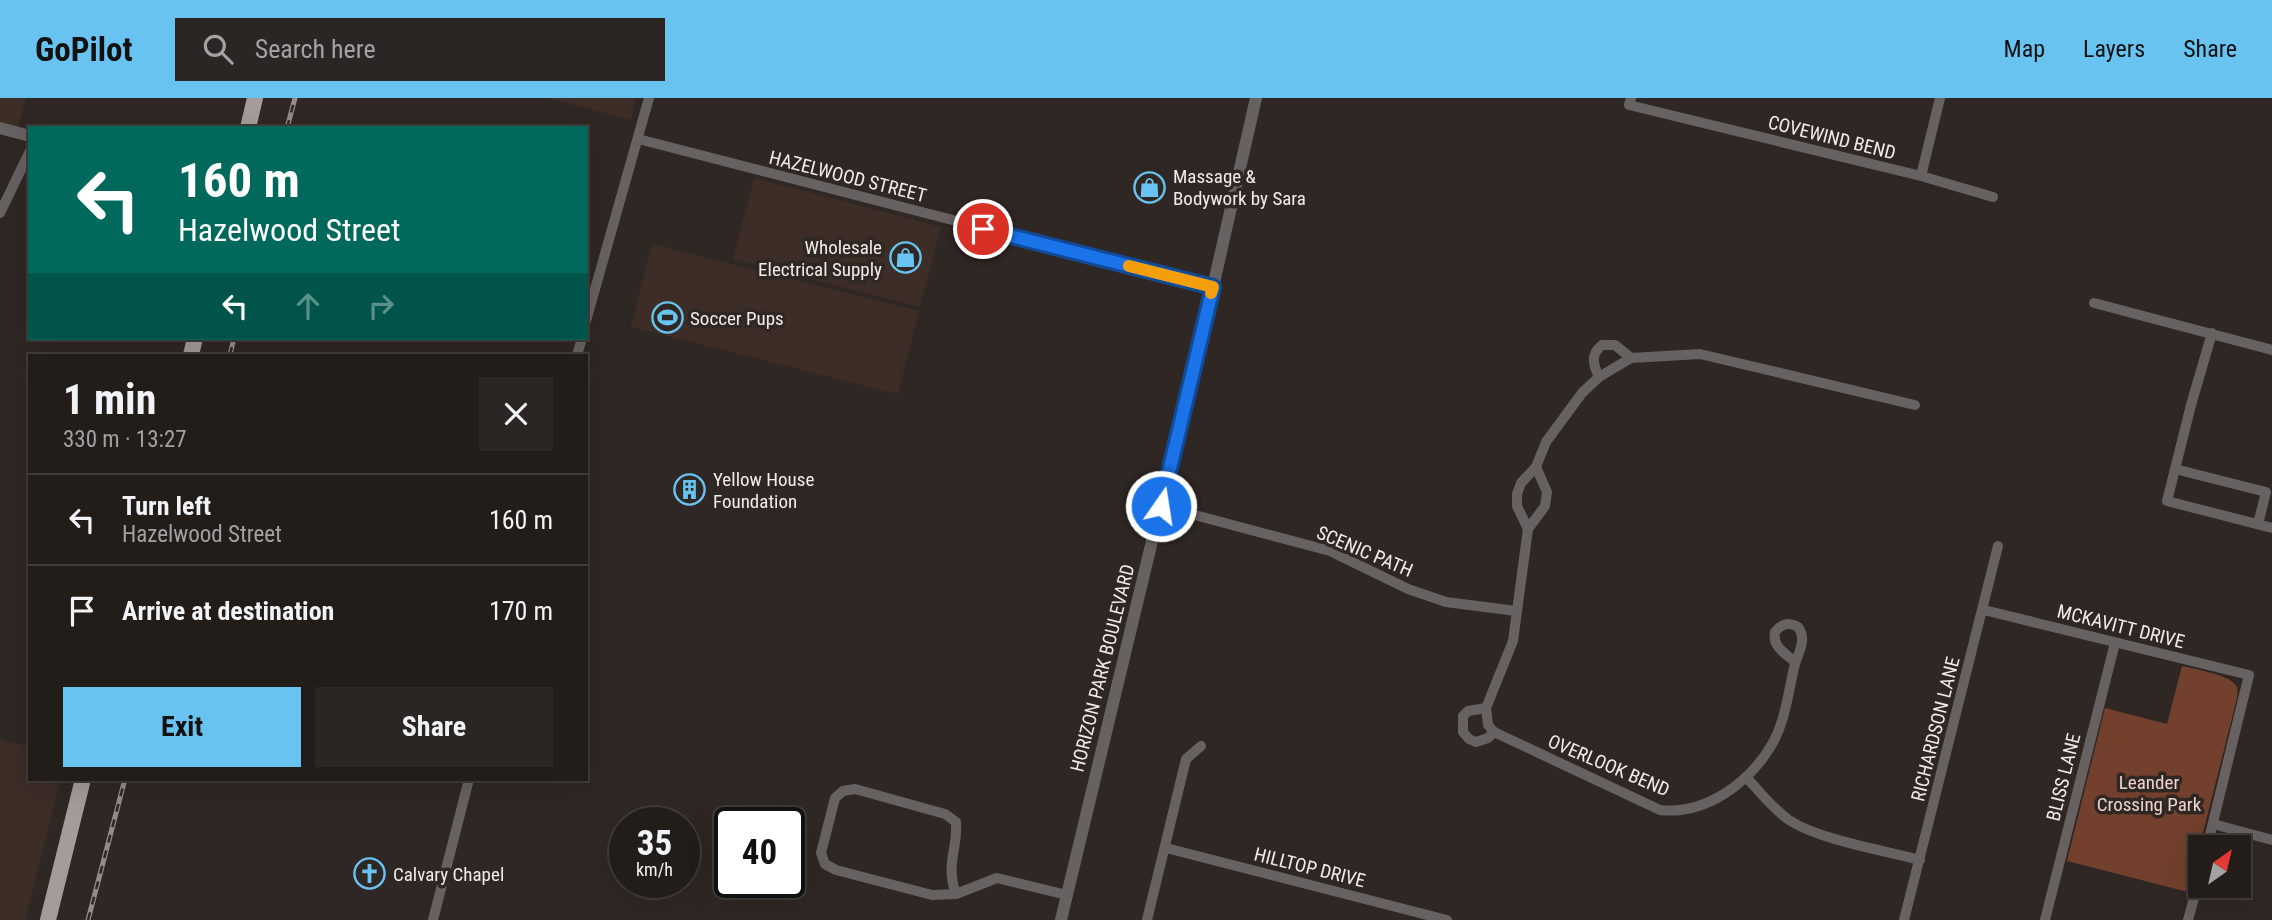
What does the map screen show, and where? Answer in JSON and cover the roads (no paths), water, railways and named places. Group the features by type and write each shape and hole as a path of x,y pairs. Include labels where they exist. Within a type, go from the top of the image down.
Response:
{"main road":[{"path":"248,126 255,98"},
{"path":"48,920 83,781"}],"street":[{"path":"590,291 649,98"},
{"name":"HORIZON PARK BOULEVARD","path":"1060,920 1161,506 1256,98"},
{"name":"COVEWIND BEND","path":"1631,98 1629,105 1921,176 1993,197"},
{"path":"1921,176 1940,98"},
{"path":"0,128 28,135"},
{"name":"HAZELWOOD STREET","path":"638,139 1213,287"},
{"path":"0,213 28,155"},
{"path":"2094,303 2272,350"},
{"path":"2212,333 2190,405 2167,501 2272,527"},
{"path":"1599,377 1593,358 1595,351 1602,345 1615,345 1631,358"},
{"path":"1528,529 1517,506 1521,483 1536,467 1546,442 1567,411 1599,377 1631,358 1700,354 1915,405"},
{"path":"1494,732 1488,725 1486,708 1513,641 1528,529 1545,506 1547,492 1536,467"},
{"path":"2175,469 2269,491 2258,524"},
{"name":"SCENIC PATH","path":"1161,506 1330,551 1408,589 1446,602 1517,611"},
{"name":"RICHARDSON LANE","path":"1904,920 1998,547"},
{"name":"MCKAVITT DRIVE","path":"1984,610 2249,675 2213,824"},
{"name":"BLISS LANE","path":"2045,920 2115,643"},
{"name":"OVERLOOK BEND","path":"1486,708 1468,711 1463,716 1463,732 1469,739 1476,742 1488,738 1494,732 1660,810 1677,812 1694,808 1730,790 1746,777 1771,746 1784,715 1795,662"},
{"path":"1147,920 1186,760 1201,746"},
{"path":"1746,777 1788,820 1826,836 1920,860"},
{"path":"433,920 468,781"},
{"path":"956,894 951,880 950,864 957,832 956,822 946,814 855,789 844,791 835,799 821,853 825,864 836,870 932,895 956,894 997,878 1067,895"},
{"path":"2210,835 2213,824 2272,840"},
{"name":"HILLTOP DRIVE","path":"1166,848 1447,920"},
{"path":"2188,920 2194,898"}],"railway":[{"path":"288,126 295,98"},
{"path":"230,354 234,340"},
{"path":"88,920 124,781"}],"place":[{"name":"Massage & Bodywork by Sara","path":"1150,187"},
{"name":"Wholesale Electrical Supply","path":"905,258"},
{"name":"Soccer Pups","path":"667,318"},
{"name":"Yellow House Foundation","path":"690,490"},
{"name":"Calvary Chapel","path":"370,874"}],"park label":[{"name":"Leander Crossing Park","path":"2149,793"}]}
